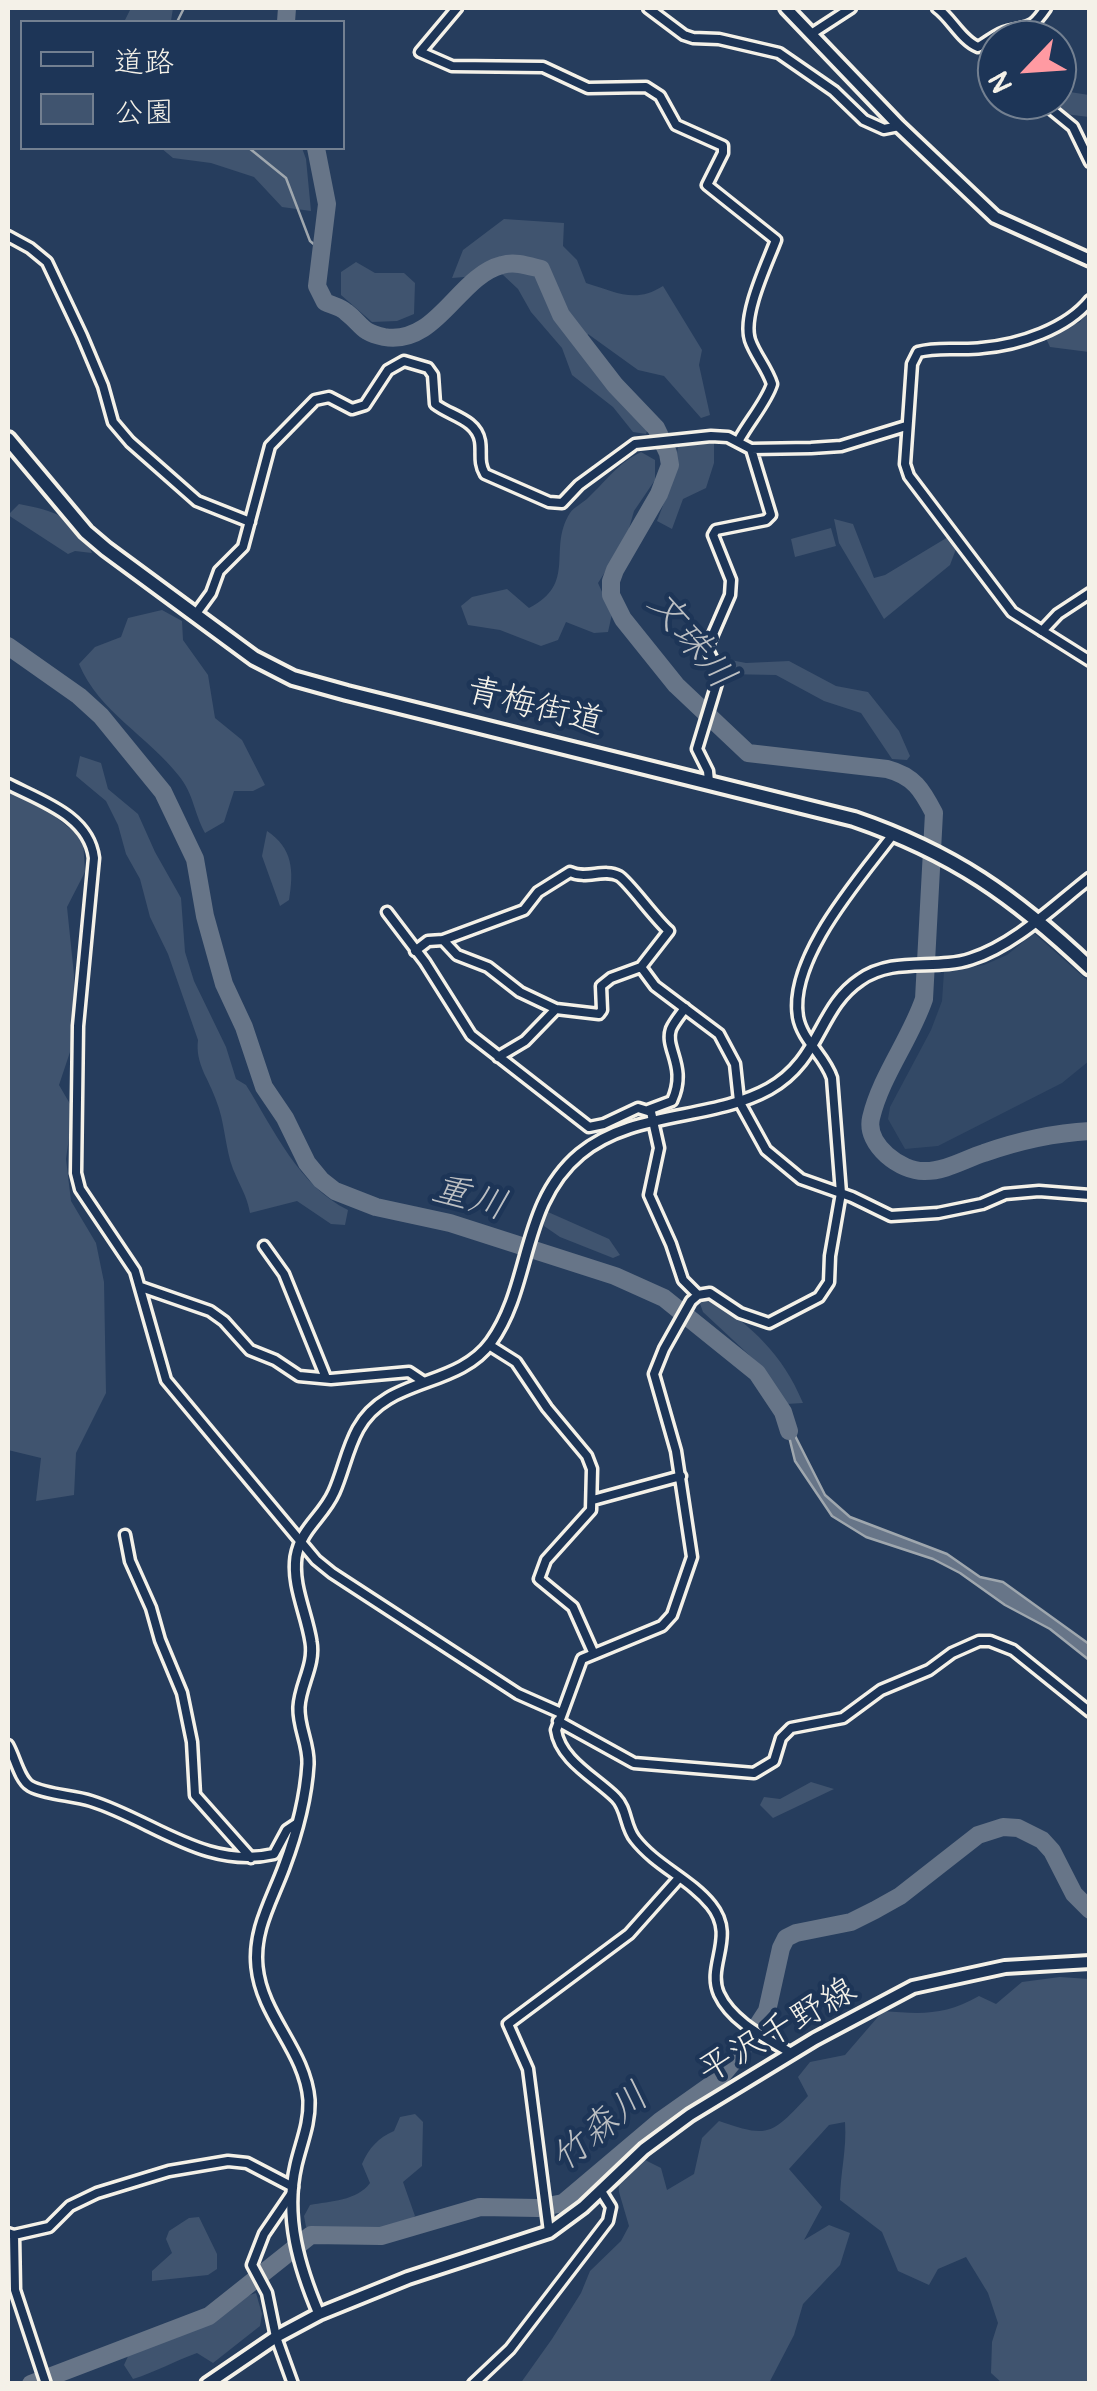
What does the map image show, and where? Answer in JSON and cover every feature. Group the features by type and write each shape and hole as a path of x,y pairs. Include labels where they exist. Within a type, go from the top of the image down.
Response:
{"highway":[{"name":"青梅街道","path":"8,439 86,532 254,658 294,678 854,819 911,839 990,884 1090,968"}],"main road":[{"path":"786,8 899,126 995,217 1090,260"},
{"name":"平沢千野線","path":"207,2384 276,2336 318,2314 408,2278 549,2232 690,2114 791,2052 913,1987 1005,1968 1090,1962"}],"street":[{"path":"457,8 420,52 452,66 543,68 588,88 646,87 660,96 676,125 723,146 708,185 776,240 757,282 748,328 772,384 739,440"},
{"path":"648,8 684,35 779,53 834,90 864,120 884,129 899,126"},
{"path":"811,34 851,8"},
{"path":"936,8 951,18 974,46 977,45"},
{"path":"1064,120 1072,127 1090,162"},
{"path":"8,236 47,262 103,386 109,414 122,432 197,501 250,522"},
{"path":"1090,300 1060,325 1009,343 918,352 912,364 905,464 908,476 1012,612 1090,661"},
{"path":"195,615 211,593 220,571 243,547 270,446 315,400 330,397 352,408 365,405 388,370 404,361 428,368 433,375 435,404 475,428 485,474 549,502 562,503 579,485 635,444 644,442 711,436 739,440 752,448 841,446 906,426"},
{"path":"709,782 697,749 713,703 718,670 707,648 730,595 731,580 713,534 716,530 766,520 771,515 752,448"},
{"path":"1042,631 1058,614 1090,593"},
{"path":"8,784 58,809 82,828 92,846 78,1026 76,1173 80,1190 135,1271 166,1380 316,1560 518,1694 634,1764 754,1773 774,1762 781,1738 791,1728 843,1718 881,1690 930,1670 952,1653 979,1641 1013,1650 1090,1712"},
{"path":"791,2052 736,2017 718,1990 724,1940 713,1906 636,1840 618,1800 578,1765 559,1741 556,1730 582,1658 655,1630 672,1614 693,1550 680,1476 654,1374 664,1348 694,1298 710,1293 740,1313 769,1323 819,1298 830,1282 830,1256 841,1194 832,1078 802,1029 798,1008 811,950 844,898 894,833"},
{"path":"415,950 428,942 524,910 538,892 570,872 586,877 612,873 622,877 641,903 669,930 641,968 611,978 601,986 599,1014 556,1009 520,992 488,967 457,955 443,940"},
{"path":"318,2314 293,2234 293,2190 309,2118 307,2084 264,1997 256,1947 296,1824 308,1762 299,1704 312,1653 296,1576 300,1541 334,1492 358,1430 367,1416 390,1396 458,1370 489,1345 507,1310 532,1228 558,1177 582,1152 616,1133 739,1101 774,1086 793,1072 815,1046 833,1007 859,980 909,963 970,960 986,954 1090,878"},
{"path":"387,912 465,1028 588,1127 638,1108 648,1110 672,1101 680,1085 670,1040 685,1008"},
{"path":"641,968 655,986 719,1034 732,1054 739,1101 766,1150 801,1179 891,1216 938,1213 982,1204 1005,1194 1039,1191 1090,1195"},
{"path":"498,1058 524,1041 556,1009"},
{"path":"648,1110 655,1122 659,1148 649,1195 694,1298"},
{"path":"264,1246 284,1274 326,1378"},
{"path":"142,1287 218,1316 241,1344 298,1376 326,1378 408,1372 424,1382"},
{"path":"489,1345 516,1362 587,1456 592,1469 593,1500 587,1516 546,1560 539,1579 573,1607 594,1652"},
{"path":"593,1500 680,1476"},
{"path":"125,1535 130,1561 182,1693 192,1742 194,1795 251,1858"},
{"path":"8,1746 23,1778 33,1788 94,1802 158,1833 217,1855 251,1858 278,1852 287,1830 296,1824"},
{"path":"549,2232 528,2069 508,2024 629,1934 678,1879"},
{"path":"46,2384 16,2290 11,2234 49,2227 70,2206 98,2193 168,2172 228,2161 247,2163 293,2190"},
{"path":"293,2190 253,2258 293,2384"},
{"path":"473,2384 510,2349 608,2221 611,2207 601,2191"}],"shaded area":[{"path":"1034,933 1089,982 1089,1061 1062,1083 938,1146 905,1149 888,1119 890,1107 931,1030 942,1001 944,971 984,965 1007,955"},
{"path":"783,1412 825,1495 850,1517 947,1554 980,1577 1003,1582 1089,1644 1089,1660 1050,1629 1005,1605 960,1573 933,1559 866,1537 832,1516 795,1461"}],"green space":[{"path":"131,8 173,8 171,20 125,20"},
{"path":"1077,93 1089,95 1089,117 1077,116"},
{"path":"163,150 303,150 311,211 282,207 254,177 211,163 173,158"},
{"path":"504,219 564,223 563,246 577,260 586,283 634,295 663,286 702,350 699,365 710,415 701,418 664,376 638,370 588,334 581,350 648,428 646,434 633,432 613,407 572,375 562,348 502,274 452,278 463,250"},
{"path":"356,262 375,273 404,273 415,283 414,314 397,321 372,322 341,295 341,272"},
{"path":"1089,308 1089,352 1050,347 1045,336 1080,322"},
{"path":"714,441 714,463 706,488 683,499 672,529 657,521 672,482 678,447"},
{"path":"641,452 655,460 655,480 634,511 626,539 598,583 612,614 608,632 594,633 566,622 558,640 541,646 500,630 468,625 461,606 472,597 507,589 529,608 544,598 557,576 561,540 570,513"},
{"path":"19,504 43,509 72,524 92,553 68,554 8,515"},
{"path":"834,519 853,524 874,578 948,537 956,549 950,565 884,619 839,543"},
{"path":"831,528 836,546 795,557 791,539"},
{"path":"162,610 182,621 183,640 208,675 215,718 242,740 265,785 253,791 234,791 224,822 205,833 179,776 111,710 79,664 95,647 121,637 128,618"},
{"path":"715,657 746,663 789,661 836,686 868,692 899,731 910,756 907,760 892,759 861,713 824,701 776,675 724,674"},
{"path":"80,756 101,763 108,789 138,814 181,898 185,952 236,1079 246,1085 302,1172 315,1187 348,1210 345,1225 331,1224 297,1201 250,1213 230,1161 219,1108 201,1064 198,1040 168,954 106,801 76,776"},
{"path":"8,785 83,839 85,872 67,907 74,975 73,1043 59,1085 73,1109 66,1159 71,1201 96,1243 104,1282 106,1393 76,1453 74,1495 36,1501 41,1458 8,1450"},
{"path":"267,831 282,845 290,861 289,900 280,906 262,856"},
{"path":"548,1212 609,1239 620,1255 613,1258 560,1237 544,1226"},
{"path":"709,1297 765,1343 786,1370 803,1403 786,1404 762,1367 703,1312 699,1301"},
{"path":"811,1782 834,1789 773,1818 760,1805 764,1797 780,1799"},
{"path":"1060,1977 1089,1979 1089,2383 1002,2383 991,2373 992,2342 998,2323 988,2293 966,2257 938,2269 929,2285 898,2271 882,2232 840,2200 845,2122 829,2125 789,2169 822,2207 804,2240 829,2225 850,2233 840,2265 803,2304 794,2335 769,2383 520,2384 581,2293 590,2271 621,2241 629,2226 618,2176 641,2158 661,2168 667,2190 694,2174 702,2138 719,2121 760,2131 769,2130 786,2118 808,2096 798,2077 810,2062 845,2055 883,2011 932,2012 979,1996 996,2004 1022,1982"},
{"path":"415,2114 423,2122 422,2166 403,2182 415,2216 392,2229 378,2231 306,2227 304,2216 310,2205 343,2199 365,2189 370,2183 362,2164 368,2153 394,2131 400,2117"},
{"path":"199,2217 217,2254 217,2269 208,2275 152,2281 152,2271 172,2253 166,2239 169,2231 189,2218"},
{"path":"256,2293 262,2314 260,2326 213,2363 197,2353 133,2379 124,2365 130,2352 199,2324"}],"waterway":[{"name":"文珠川","path":"178,20 184,8"},
{"path":"286,20 287,8"},
{"name":"文珠川","path":"251,150 286,178 310,241 322,251"},
{"name":"文珠川","path":"316,150 327,204 317,286 325,302 344,310 370,333 402,337 433,321 486,272 512,264 541,269 561,315 615,385 656,428 670,465 659,494 615,570 611,595 623,619 676,685 748,753 887,769 911,780 930,805 934,813 924,999 871,1118 879,1147 906,1167 933,1170 1023,1141 1090,1131"},
{"name":"重川","path":"8,646 101,716 163,792 195,859 205,916 224,984 244,1027 264,1087 285,1118 307,1163 321,1180 335,1191 376,1207 450,1223 615,1276 664,1298 757,1373 783,1412 789,1431"},
{"name":"竹森川","path":"31,2384 209,2316 311,2235 381,2236 480,2207 538,2208 563,2203 660,2121 718,2080 767,2011 786,1938 851,1922 875,1910 900,1896 978,1835 1003,1827 1018,1828 1042,1840 1074,1894 1090,1910"}]}
